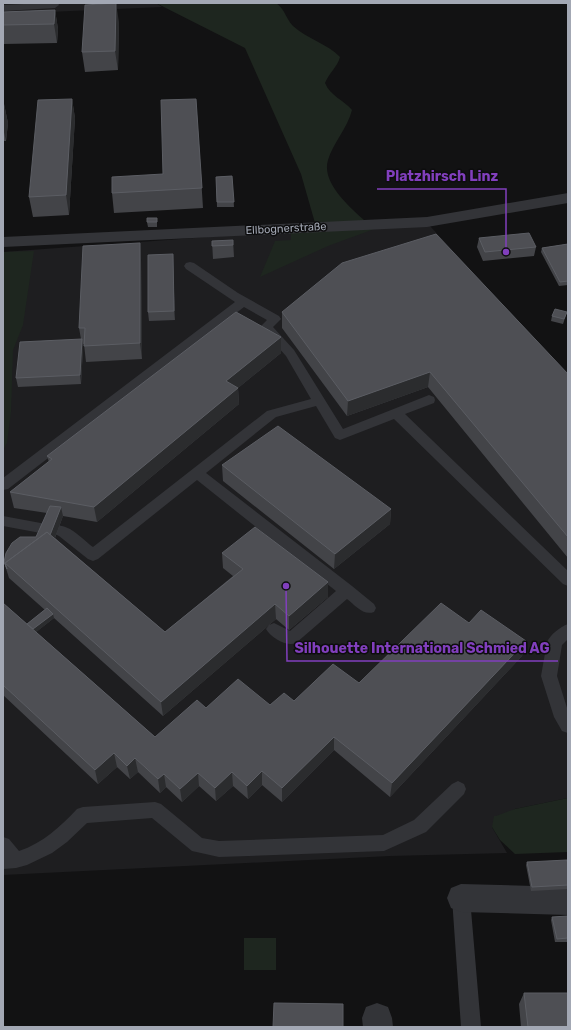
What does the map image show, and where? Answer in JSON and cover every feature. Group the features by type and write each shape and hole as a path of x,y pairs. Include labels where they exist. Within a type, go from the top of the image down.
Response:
{"street":[{"name":"Ellbognerstraße","path":"3,242 427,222 568,198"},
{"path":"461,898 568,901"}],"lane":[{"path":"3,8 55,5"},
{"path":"190,266 274,319 266,327 290,353 340,435 429,400"},
{"path":"3,485 244,301"},
{"path":"3,521 64,532 93,555 272,414 319,401"},
{"path":"396,413 568,580"},
{"path":"197,473 369,608"},
{"path":"274,629 291,639 347,590"},
{"path":"568,630 555,642 549,676 562,717 568,726"},
{"path":"3,845 10,860 29,856 56,842 83,815 156,810 198,845 219,849 384,843 420,826 458,789"},
{"path":"461,898 471,1027"}],"shaded area":[{"path":"3,3 156,3 162,7 3,14"},
{"path":"156,3 276,3 279,5 293,26 299,31 330,48 340,57 325,83 334,95 352,110 347,123 330,154 327,169 329,177 338,194 365,221 315,223 301,174 245,48"},
{"path":"430,226 568,375 568,798 515,809 492,827 507,853 390,856 3,875 3,252 291,231"},
{"path":"377,228 328,246 260,277 275,241 291,240 291,231"},
{"path":"34,251 23,325 13,350 11,412 7,443 3,450 3,252"},
{"path":"568,798 568,852 515,854 500,840 492,827 494,816 515,809"},
{"path":"244,938 276,938 276,970 244,970"}],"building":[{"path":"116,3 115,51 82,52 85,5"},
{"path":"55,10 54,24 3,25 3,12"},
{"path":"72,99 66,195 29,197 38,100"},
{"path":"196,99 202,188 112,193 112,177 163,174 161,100"},
{"path":"232,176 234,202 217,202 216,177"},
{"path":"147,218 157,218 157,222 147,222"},
{"path":"529,233 536,247 485,252 479,238"},
{"path":"436,234 568,374 568,537 430,372 348,401 282,312 342,263"},
{"path":"233,240 233,245 212,246 212,241"},
{"path":"140,243 140,343 84,346 85,328 79,328 83,246"},
{"path":"568,244 568,281 560,282 542,248"},
{"path":"173,254 174,311 148,312 148,255"},
{"path":"555,309 567,312 564,319 552,316"},
{"path":"236,312 281,337 226,381 238,388 94,507 10,492 52,459 47,456"},
{"path":"82,339 80,375 16,378 20,342"},
{"path":"278,426 391,509 335,554 222,465"},
{"path":"50,506 61,507 50,535 47,532 5,563 7,569 4,562 6,553 12,543 20,537 36,537"},
{"path":"255,527 328,582 289,616 275,604 161,702 5,563 47,532 165,632 243,569 222,553"},
{"path":"3,603 155,737 197,700 206,708 238,679 270,705 284,693 294,701 333,664 359,683 441,603 469,623 481,610 526,641 392,783 334,737 282,788 262,771 247,786 232,772 215,788 198,773 180,789 164,774 158,779 135,758 127,766 114,753 95,770 3,685"},
{"path":"47,608 53,614 33,629 27,624"},
{"path":"567,860 568,885 532,887 527,862"},
{"path":"568,916 568,938 557,939 552,917"},
{"path":"524,993 568,993 568,1027 528,1027"},
{"path":"274,1003 343,1004 343,1027 273,1027"}],"place":[{"name":"Platzhirsch Linz","path":"506,252"},
{"name":"Silhouette International Schmied AG","path":"286,586"}]}
